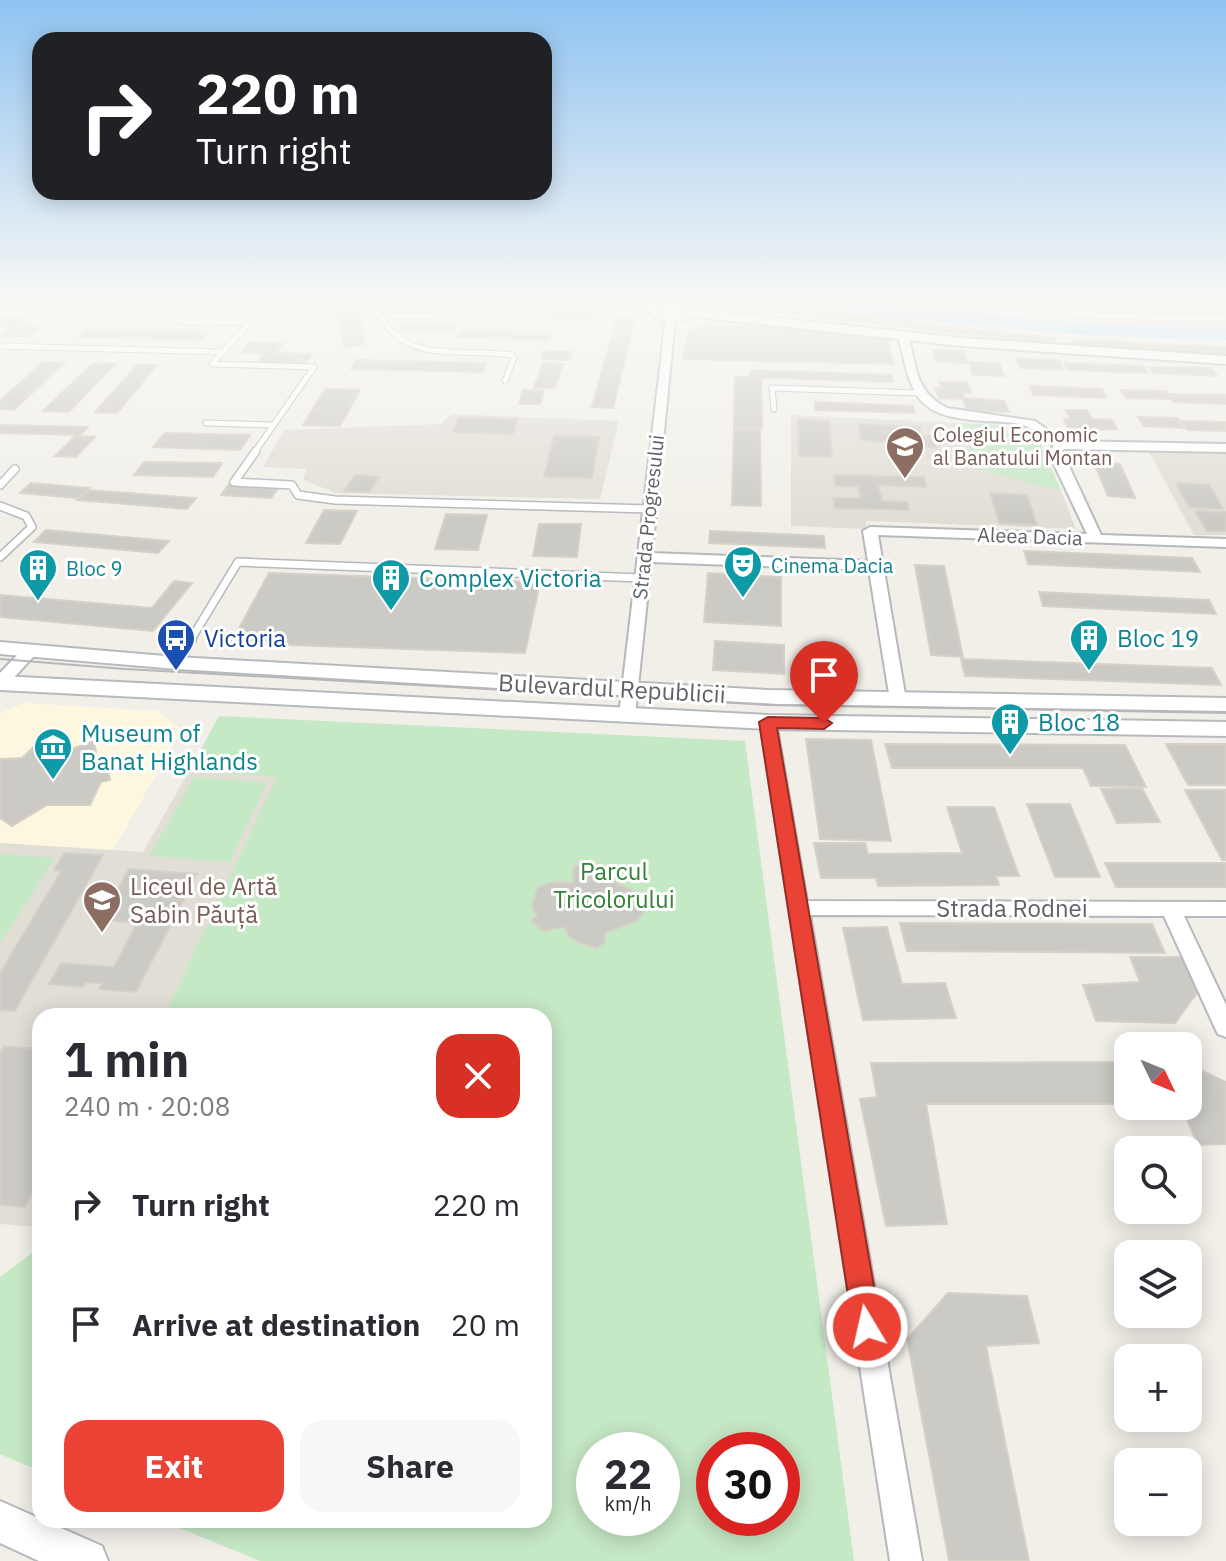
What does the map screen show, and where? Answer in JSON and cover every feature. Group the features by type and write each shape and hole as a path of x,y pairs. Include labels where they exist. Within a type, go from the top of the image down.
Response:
{"main road":[{"name":"Bulevardul Republicii","path":"0,648 177,663 629,689 898,700 1226,705"},
{"name":"Bulevardul Republicii","path":"0,683 768,722 1226,729"},
{"path":"0,1522 87,1561"}],"street":[{"name":"Strada Progresului","path":"627,715 660,376"},
{"path":"914,376 918,393 929,403 955,413 1033,425 1045,438 1061,445 1226,448"},
{"path":"1061,445 1056,451 1057,458 1096,539"},
{"name":"Aleea Dacia","path":"898,700 870,531 1226,544"},
{"path":"643,557 876,566"},
{"path":"0,683 29,652"},
{"path":"768,722 906,1561"},
{"name":"Strada Rodnei","path":"798,908 1226,909"},
{"path":"1170,908 1226,1028"}],"lane":[{"path":"308,376 234,482 292,485 298,495 335,500 649,509"},
{"path":"505,381 507,376"},
{"path":"774,409 772,388 918,393"},
{"path":"206,423 273,425"},
{"path":"0,485 15,469"},
{"path":"0,506 26,516 32,527 0,557"},
{"path":"177,663 238,562 641,578"}],"shaded area":[{"path":"451,414 619,421 600,499 336,493 303,480 306,469 263,467 284,430 441,424"},
{"name":"Colegiul Economic al Banatului Montan","path":"791,415 958,423 978,468 1061,491 1076,529 866,521 866,529 791,526"},
{"path":"1148,450 1226,453 1226,535 1194,535"},
{"path":"25,703 159,711 182,730 113,850 0,843 0,713"},
{"name":"Liceul de Artă Sabin Păuță","path":"189,771 278,777 168,1008 32,1008 32,1226 0,1224 0,843 143,852"}],"green space":[{"path":"958,423 1005,425 1008,433 1024,434 1021,425 1036,433 1061,491 977,469"},
{"name":"Parcul Tricolorului","path":"219,716 745,741 854,1561 260,1561 180,1528 552,1528 552,1008 168,1008 277,777 189,771"},
{"path":"194,777 267,783 230,862 149,856"},
{"path":"0,854 55,858 0,943"},
{"path":"32,1253 32,1468 0,1454 0,1277"}],"building":[{"path":"28,376 50,376 14,410 0,409 0,401"},
{"path":"80,376 104,376 69,412 43,411"},
{"path":"127,376 148,376 117,413 95,412"},
{"path":"538,376 559,376 555,388 534,388"},
{"path":"601,376 621,376 613,408 592,407"},
{"path":"892,376 893,382 750,377"},
{"path":"735,377 761,378 762,428 734,428"},
{"path":"939,382 967,382 972,393 963,393 965,398 1004,401 1009,412 979,411 966,408 963,399 939,398 935,388 942,388"},
{"path":"1030,386 1102,389 1106,398 1033,395"},
{"path":"325,389 360,390 340,426 303,425"},
{"path":"523,390 544,391 540,404 519,404"},
{"path":"1121,390 1166,391 1171,399 1126,398"},
{"path":"1168,394 1226,395 1226,404 1173,402"},
{"path":"815,402 913,406 915,413 815,410"},
{"path":"1066,410 1087,410 1092,419 1112,420 1117,429 1070,431 1064,419 1071,419"},
{"path":"1138,417 1178,418 1184,428 1144,426"},
{"path":"458,418 517,419 513,434 453,432"},
{"path":"798,419 829,421 832,457 799,456"},
{"path":"1182,421 1226,422 1226,431 1188,430"},
{"path":"859,424 920,427 921,436 935,436 937,448 861,440"},
{"path":"0,425 88,427 81,435 0,433"},
{"path":"734,429 760,430 761,506 732,505"},
{"path":"165,433 250,435 240,450 153,447"},
{"path":"75,436 95,437 76,457 55,456"},
{"path":"554,436 599,437 592,478 544,477"},
{"path":"144,462 222,463 213,477 134,475"},
{"path":"1094,463 1120,464 1135,498 1108,496"},
{"path":"355,475 379,477 369,492 344,491"},
{"path":"834,475 924,477 926,487 878,485 882,501 907,502 909,510 835,508 833,498 861,498 858,486 836,486"},
{"path":"31,483 89,488 78,498 20,493"},
{"path":"1176,483 1209,485 1223,509 1189,507"},
{"path":"229,484 279,487 271,498 221,495"},
{"path":"88,490 196,498 187,509 77,500"},
{"path":"990,493 1027,495 1037,525 999,523"},
{"path":"324,510 357,511 340,544 306,543"},
{"path":"1195,511 1226,512 1226,531 1207,531"},
{"path":"446,514 487,515 478,550 435,549"},
{"path":"539,524 581,524 577,557 533,556"},
{"path":"46,530 169,541 158,553 34,542"},
{"path":"710,531 824,536 825,548 709,543"},
{"path":"1024,551 1192,558 1200,572 1028,564"},
{"path":"915,565 944,566 963,657 931,655"},
{"name":"Complex Victoria","path":"269,573 540,582 525,653 231,643"},
{"name":"Cinema Dacia","path":"708,573 781,577 781,626 704,622"},
{"name":"Bloc 9","path":"174,581 192,583 153,631 0,617 0,595 152,608"},
{"path":"1039,592 1209,600 1216,614 1043,606"},
{"path":"715,641 784,645 784,674 713,670"},
{"name":"Bloc 19","path":"961,659 1212,668 1221,685 965,676"},
{"name":"Museum of Banat Highlands","path":"47,734 72,749 94,741 97,758 105,756 110,780 101,782 90,805 47,805 12,826 0,818 0,759 22,758"},
{"path":"806,739 871,740 891,841 820,839"},
{"name":"Bloc 18","path":"885,744 1125,745 1146,787 1091,786 1083,768 892,768"},
{"path":"1166,744 1226,744 1226,785 1188,785"},
{"path":"1142,788 1160,822 1117,823 1101,789"},
{"path":"1185,790 1226,790 1226,860 1222,860"},
{"path":"1027,804 1070,804 1100,877 1055,877"},
{"path":"947,807 994,807 1019,876 996,876 999,885 878,886 876,878 821,878 814,843 865,843 868,854 962,853"},
{"path":"64,853 103,855 15,1011 0,1010 0,973 61,871 54,870"},
{"path":"1105,863 1226,863 1226,887 1116,887"},
{"path":"574,866 612,867 611,881 632,890 643,905 644,912 637,921 605,933 604,943 597,948 569,936 564,927 543,931 531,920 537,916 532,907 538,887 552,882 573,883"},
{"path":"129,869 197,874 136,992 99,989 102,983 86,982 83,987 49,984 61,963 114,967 137,923 100,920"},
{"path":"900,923 1152,924 1165,953 907,951"},
{"path":"887,927 902,984 945,983 956,1018 863,1020 843,928"},
{"path":"1130,957 1183,957 1200,989 1175,1023 1096,1021 1083,985 1140,982"},
{"path":"4,1046 32,1048 32,1193 25,1207 0,1205 0,1053"},
{"path":"1114,1062 1114,1104 926,1104 947,1224 886,1226 860,1099 877,1097 871,1063"},
{"path":"1202,1071 1226,1082 1226,1144 1202,1145 1202,1136 1194,1136 1187,1120 1202,1120"},
{"path":"948,1293 1027,1296 1039,1343 986,1346 1029,1561 949,1561 907,1339"}],"tram line":[{"path":"0,659 125,669 778,705 1226,712"}],"place":[{"name":"Colegiul Economic al Banatului Montan","path":"905,480"},
{"name":"Cinema Dacia","path":"743,599"},
{"name":"Bloc 9","path":"38,602"},
{"name":"Complex Victoria","path":"391,612"},
{"name":"Victoria","path":"176,672"},
{"name":"Bloc 19","path":"1089,672"},
{"name":"Bloc 18","path":"1010,756"},
{"name":"Museum of Banat Highlands","path":"53,781"},
{"name":"Liceul de Artă Sabin Păuță","path":"102,934"}],"route":[{"path":"824,723 768,722 867,1327"}]}
